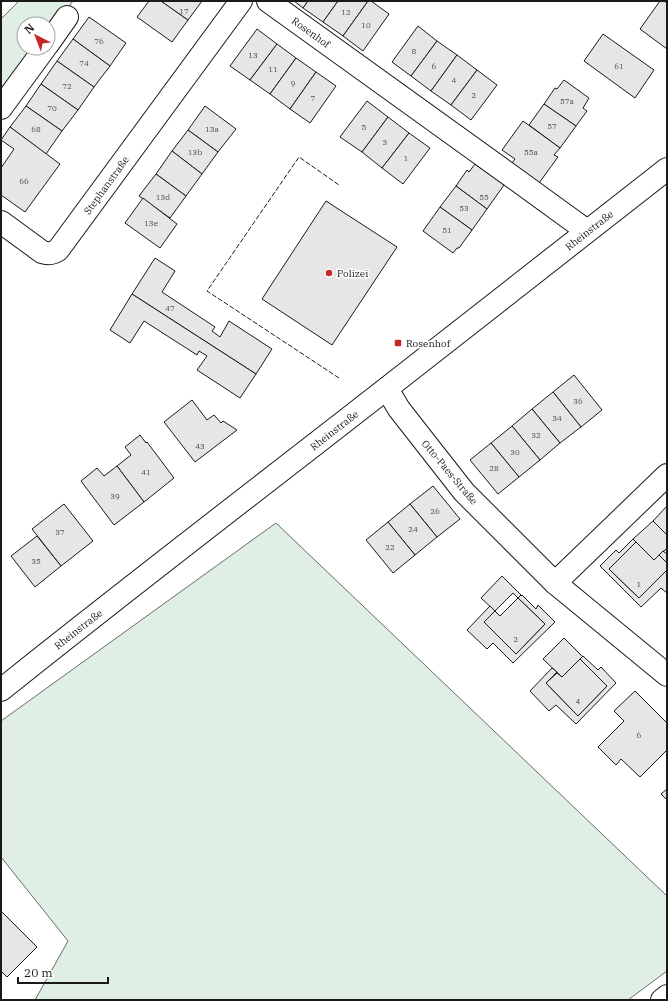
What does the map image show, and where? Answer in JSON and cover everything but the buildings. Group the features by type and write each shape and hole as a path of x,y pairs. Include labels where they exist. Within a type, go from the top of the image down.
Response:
{"street":[{"name":"Stephanstraße","path":"1,222 42,252 47,254 54,253 58,250 241,1"},
{"name":"Rosenhof","path":"268,1 587,231"},
{"path":"56,33 67,17"},
{"path":"1,108 39,56"},
{"name":"Rheinstraße","path":"1,690 68,636 387,389 667,169"},
{"name":"Otto-Paes-Straße","path":"387,389 399,409 464,492 555,583 667,675"},
{"path":"555,583 667,475"},
{"path":"662,1000 667,996"}],"green space":[{"path":"19,1 73,1 56,24 56,16 16,16 16,56 33,56 1,101 1,19"},
{"path":"276,523 667,896 667,971 628,1000 35,1000 68,941 1,857 1,721"}],"fence":[{"path":"339,185 299,157 207,291 339,378"}],"place":[{"name":"Polizei","path":"329,273"},
{"name":"Rosenhof","path":"398,343"}]}
